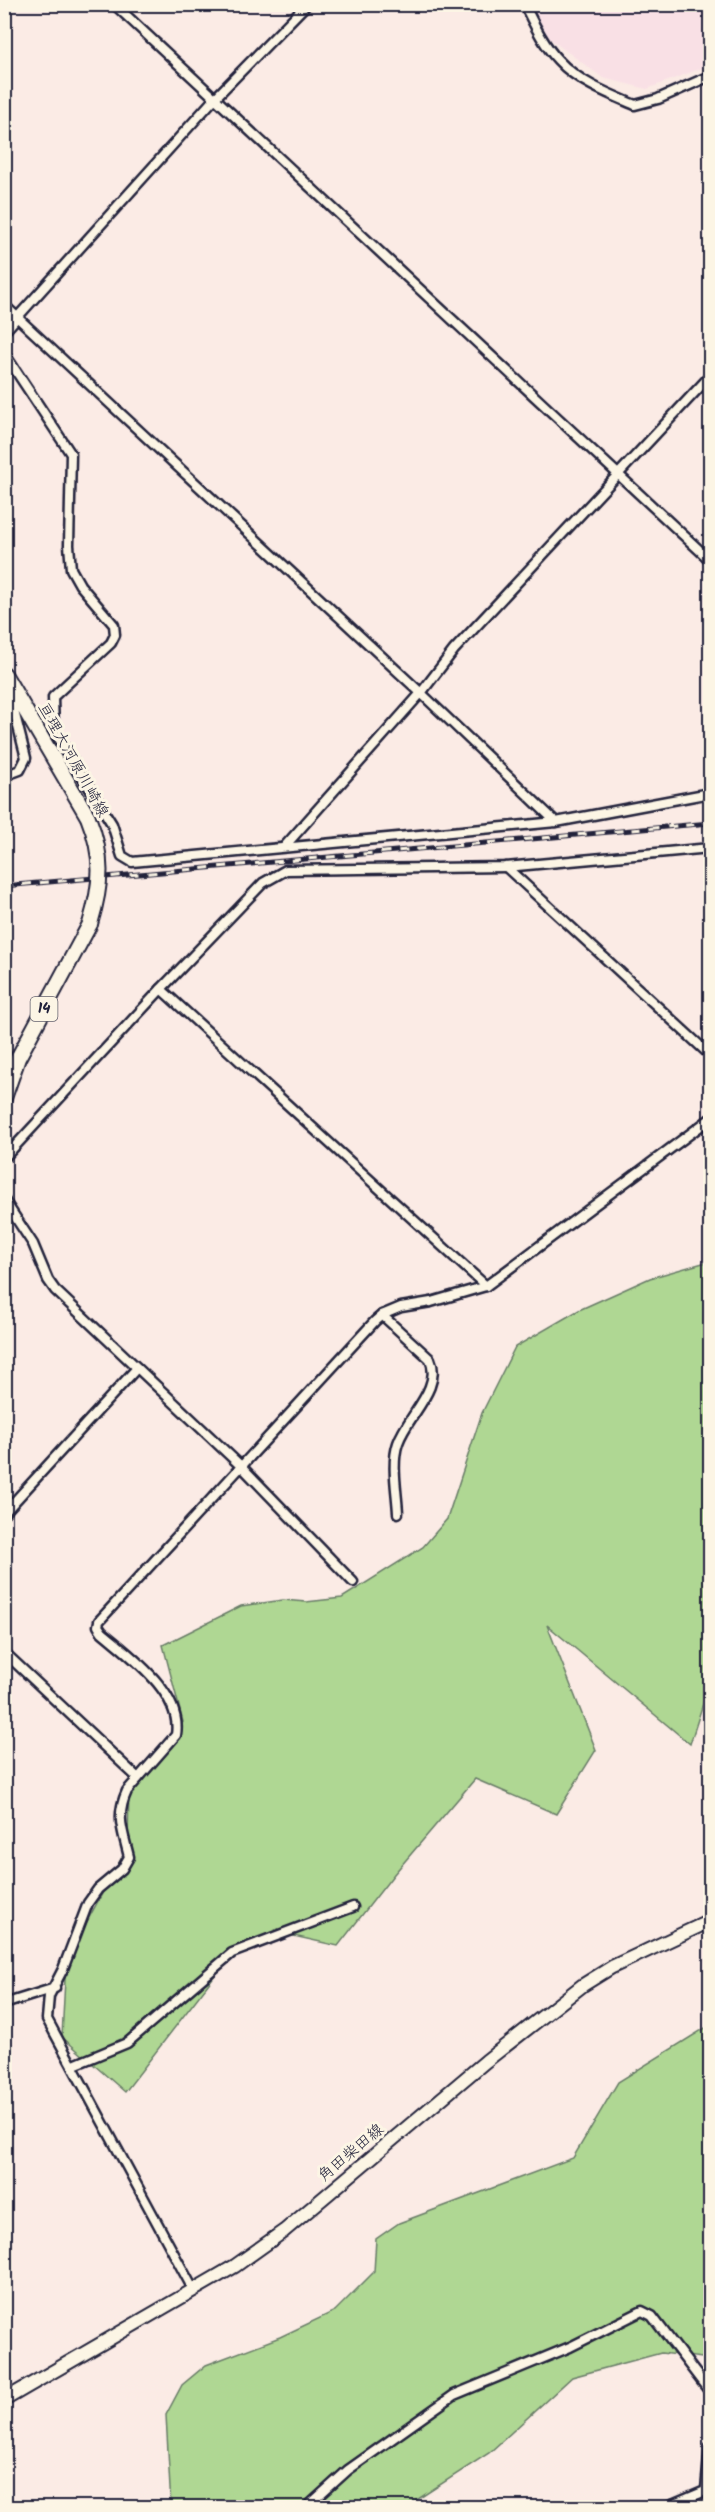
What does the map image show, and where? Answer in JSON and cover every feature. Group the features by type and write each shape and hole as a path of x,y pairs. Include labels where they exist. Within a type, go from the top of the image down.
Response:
{"main road":[{"name":"亘理大河原川崎線","path":"4,675 88,817 96,836 100,877 99,893 90,924 18,1058 4,1098"},
{"name":"角田柴田線","path":"4,2400 194,2291 235,2266 284,2231 486,2061 583,1985 612,1967 711,1921"}],"street":[{"path":"114,4 711,560"},
{"path":"4,332 215,98 306,4"},
{"path":"524,4 541,37 558,61 577,76 635,105 658,99 711,76"},
{"path":"4,305 421,693 556,822"},
{"path":"4,353 71,454 69,545 71,569 80,585 114,625 115,635 111,643 53,697 54,731 112,824 122,856 132,862 556,822 711,793"},
{"path":"285,846 421,693 454,650 711,376"},
{"path":"4,675 26,758 20,770 4,776"},
{"path":"4,1158 161,989 263,884 286,870 506,867 711,848"},
{"path":"506,867 711,1055"},
{"path":"161,989 486,1286"},
{"path":"194,2291 74,2065 47,2019 49,1996 55,1988 88,1903 98,1889 122,1869 129,1857 119,1814 127,1791 176,1735 178,1724 171,1702 150,1674 102,1632 98,1626 99,1621 382,1315 401,1307 431,1302 486,1286 711,1119"},
{"path":"4,1200 33,1244 48,1280 55,1290 242,1467 353,1581"},
{"path":"382,1315 430,1359 435,1376 397,1444 395,1456 398,1513"},
{"path":"4,1513 137,1368"},
{"path":"4,1652 138,1778"},
{"path":"74,2065 126,2043 232,1953 353,1907"},
{"path":"4,2004 55,1988"},
{"path":"306,2508 348,2470 454,2395 570,2347 642,2311 652,2316 711,2392"},
{"path":"665,2508 708,2489 711,2446"}],"shaded area":[{"path":"530,5 710,5 710,65 647,89 603,78 550,39"}],"green space":[{"path":"710,1261 710,1682 690,1744 547,1625 596,1750 556,1814 475,1779 394,1874 338,1946 276,1932 232,1953 125,2092 62,2037 66,1960 128,1846 129,1784 183,1722 163,1645 241,1606 283,1600 306,1602 342,1598 423,1547 447,1519 482,1413 515,1347 579,1310 650,1278"},
{"path":"710,2025 710,2359 661,2353 572,2377 489,2453 406,2507 171,2507 166,2415 182,2385 206,2365 280,2337 335,2311 374,2272 376,2239 399,2223 573,2158 618,2082"}],"railway":[{"path":"4,886 710,823"}]}
